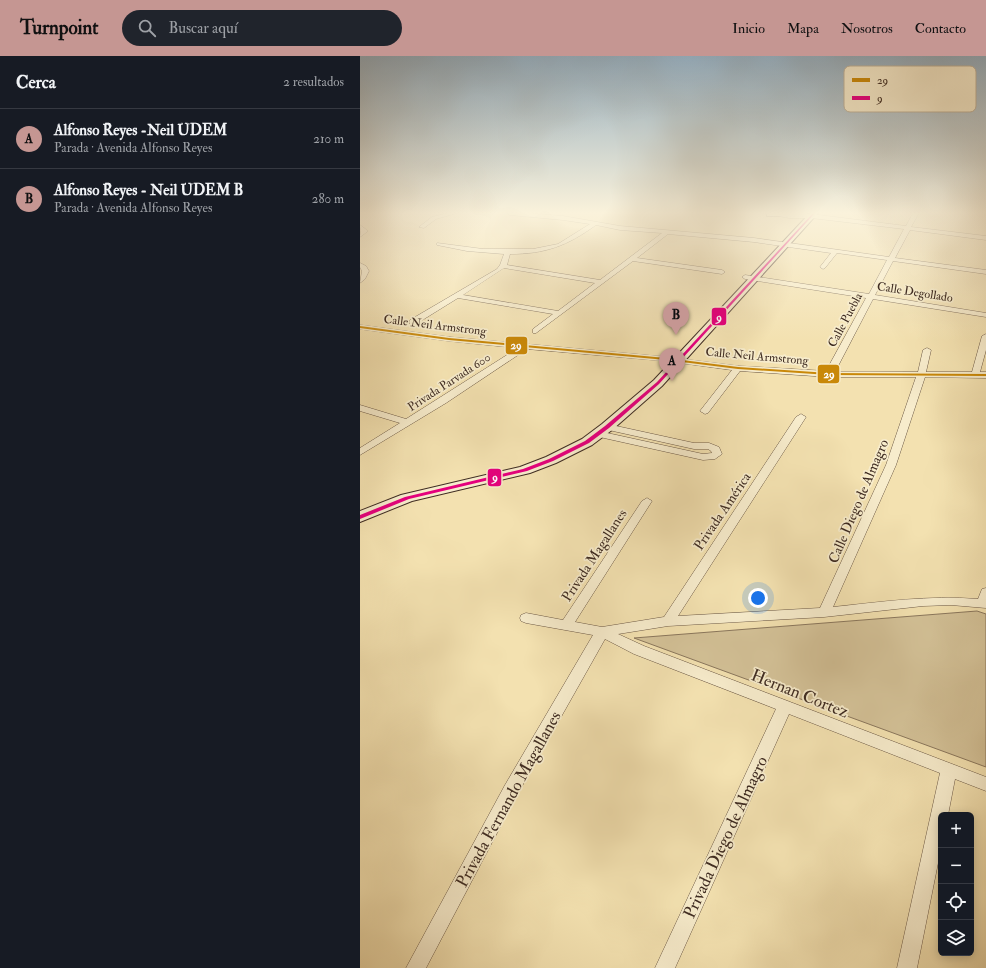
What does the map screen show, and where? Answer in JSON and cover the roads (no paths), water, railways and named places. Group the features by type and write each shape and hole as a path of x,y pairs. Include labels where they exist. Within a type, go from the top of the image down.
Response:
{"main road":[{"path":"360,505 402,489 520,462 560,446 575,438 612,410 646,380 672,360 771,256"},
{"path":"360,516 407,498 525,470 570,451 602,431 658,383 672,360"}],"street":[{"path":"413,322 492,276 503,266 506,256"},
{"path":"536,331 636,256"},
{"path":"823,267 832,256"},
{"path":"867,256 986,272"},
{"name":"Calle Puebla","path":"829,374 892,256"},
{"path":"631,259 722,272"},
{"path":"360,265 364,267 364,277 360,281"},
{"path":"503,266 600,282"},
{"name":"Calle Degollado","path":"750,278 986,315"},
{"path":"458,296 558,313"},
{"name":"Calle Neil Armstrong","path":"360,327 449,339 672,360 738,368 829,374 921,376 986,375"},
{"path":"360,333 374,329"},
{"path":"975,375 986,336"},
{"name":"Privada Parvada 600","path":"360,408 408,423 524,347"},
{"name":"Calle Diego de Almagro","path":"824,612 891,466 921,376 927,350"},
{"path":"705,412 738,368"},
{"name":"Privada América","path":"668,621 801,417"},
{"path":"360,452 408,423"},
{"path":"602,431 694,446 709,446 716,449 717,454 711,457 703,457 602,431"},
{"name":"Privada Magallanes","path":"567,625 647,501"},
{"path":"526,618 602,632 668,621 824,612 923,602 985,600"},
{"name":"Hernan Cortez","path":"602,632 639,650 986,784"},
{"name":"Privada Fernando Magallanes","path":"416,968 511,790 602,632"},
{"name":"Privada Diego de Almagro","path":"665,968 785,706"},
{"path":"906,968 949,770"}],"place":[{"name":"Alfonso Reyes - Neil UDEM B","path":"676,335"},
{"name":"Alfonso Reyes -Neil UDEM","path":"672,381"}]}
